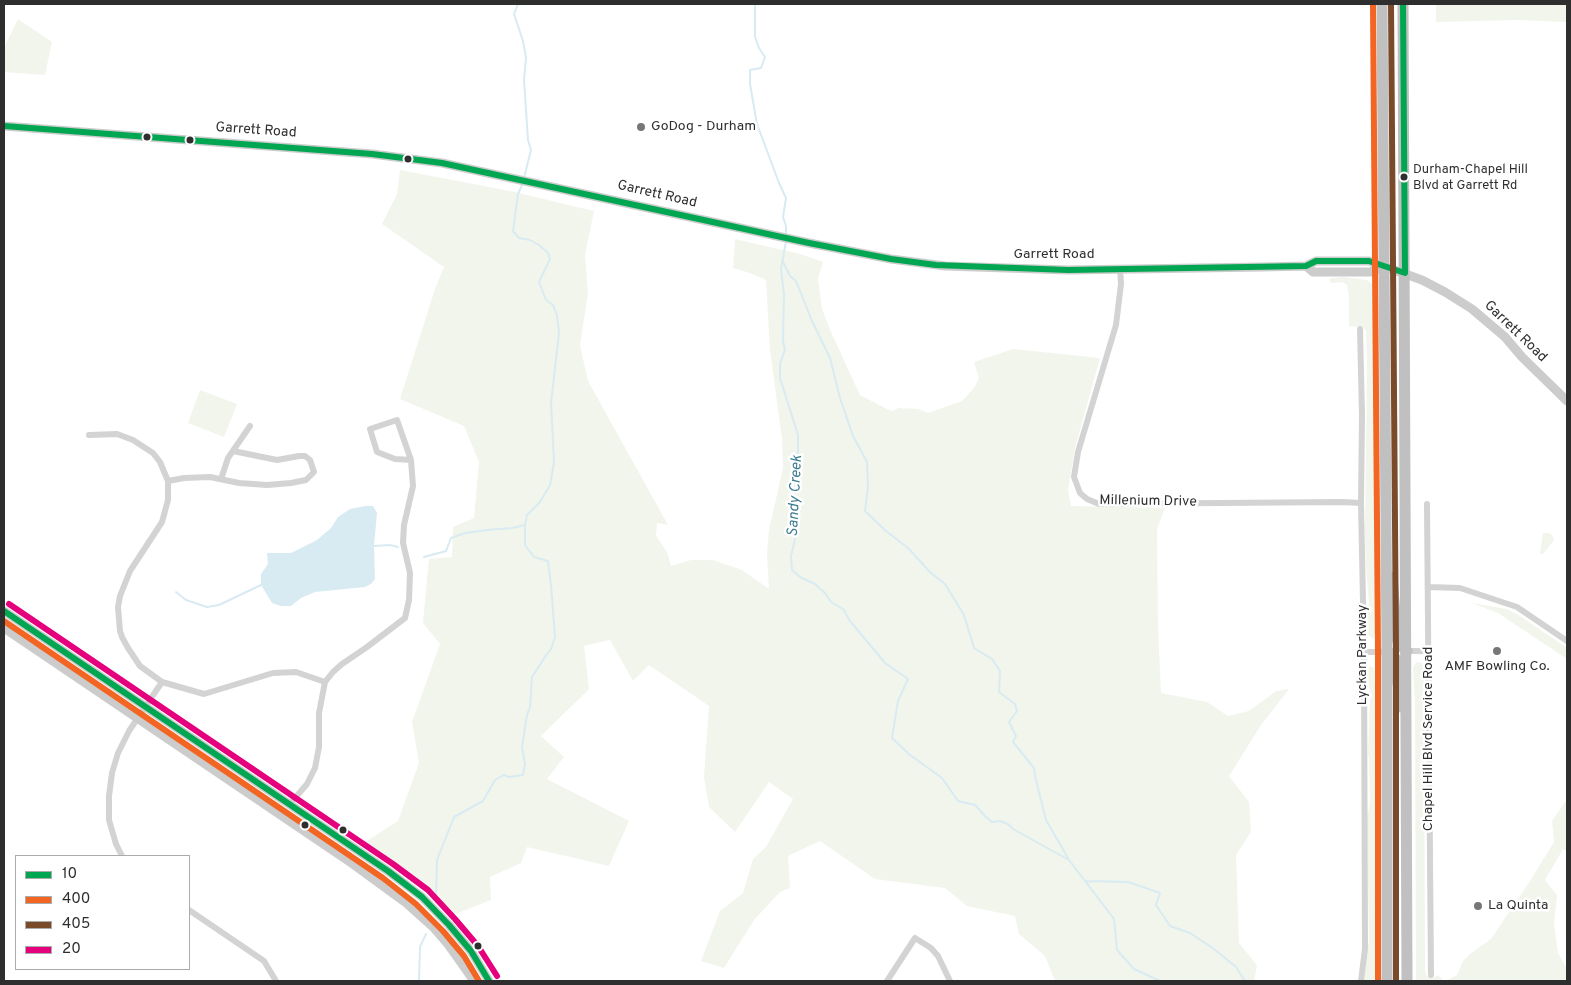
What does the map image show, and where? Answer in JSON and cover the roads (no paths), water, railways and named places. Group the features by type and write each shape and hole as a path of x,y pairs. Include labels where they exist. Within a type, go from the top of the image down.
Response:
{"highway":[{"path":"1382,4 1387,652 1387,981"},
{"path":"1403,4 1407,981"},
{"path":"1385,516 1396,639 1406,650"},
{"path":"1387,652 1396,659 1407,753"}],"street":[{"name":"Garrett Road","path":"4,126 372,154 442,163 801,242 891,259 945,266 1029,269 1306,266 1313,272 1370,272 1384,267 1405,273 1445,292 1479,314 1505,337 1522,357 1567,401"},
{"name":"Millenium Drive","path":"1120,268 1121,284 1116,325 1078,452 1074,477 1080,493 1087,499 1099,504 1361,503"},
{"name":"Lyckan Parkway","path":"1360,329 1364,652 1364,949 1361,981"},
{"path":"289,805 307,784 315,768 319,747 319,713 325,682 342,664 367,648 404,618 409,600 410,573 403,543 404,525 413,486 411,460 396,420 370,429 377,452 395,459 411,460"},
{"path":"221,479 228,458 250,426"},
{"path":"89,435 117,434 133,440 154,453 168,481 168,500 162,522 130,572 120,596 118,607 120,631 140,666 162,682 204,694 273,673 296,672 325,682"},
{"path":"168,481 210,477 239,483 267,485 306,480 314,472 310,460 305,456 277,460 233,451"},
{"name":"Chapel Hill Blvd Service Road","path":"1428,504 1431,974"},
{"path":"1428,587 1460,588 1517,607 1567,641"},
{"path":"4,612 388,871 422,897 461,938 489,981"},
{"path":"4,628 338,854 405,902 439,933 474,981"},
{"path":"1406,650 1428,651"},
{"path":"1364,652 1387,652"},
{"path":"122,855 110,824 109,796 114,764 122,744 162,682"},
{"path":"190,911 264,961 276,981"},
{"path":"887,981 915,938 931,948 938,956 950,981"}],"waterway":[{"path":"518,4 514,14 523,41 526,58 524,80 528,140 531,150 524,178"},
{"name":"Sandy Creek","path":"755,4 755,37 765,57 761,68 750,70 750,84 757,124 786,198 783,217 786,226 786,236"},
{"path":"436,897 437,860 454,817 483,801 495,780 504,775 509,777 523,775 525,764 522,747 530,707 532,677 551,649 555,637 548,561 534,557 525,545 525,525 527,515 540,502 550,485 552,474 554,462 551,403 559,333 557,315 553,305 546,300 539,282 550,259 548,253 530,240 519,238 513,231 518,194 522,185"},
{"name":"Sandy Creek","path":"786,241 781,269 784,294 783,341 785,350 780,364 780,378 798,435 798,472 794,494 798,527 791,556 792,570 800,577 815,584 831,602 843,609 850,621 885,663 908,679 898,701 892,738 910,755 942,778 958,801 975,805 992,822 1000,821 1008,824 1013,829 1069,860 1114,919 1117,950 1134,969 1160,981"},
{"path":"783,262 790,276 796,281 812,321 830,358 840,398 853,436 867,462 868,486 865,511 908,548 931,573 945,584 964,615 974,648 992,659 1000,671 999,692 1015,704 1017,711 1009,722 1016,736 1013,742 1034,768 1046,820 1068,858"},
{"path":"424,557 446,551 451,538 465,533 525,525"},
{"path":"373,546 390,545 398,547"},
{"path":"176,592 186,600 207,607 219,605 261,585"},
{"name":"Sandy Creek","path":"1085,881 1128,882 1160,893 1156,905 1170,926 1190,933 1214,949 1236,967 1245,981"},
{"path":"419,981 420,947 426,934"}],"place":[{"name":"GoDog - Durham","path":"641,127"},
{"name":"Durham-Chapel Hill Blvd at Garrett Rd","path":"1404,177"},
{"name":"AMF Bowling Co.","path":"1497,651"},
{"name":"La Quinta","path":"1478,906"}]}
